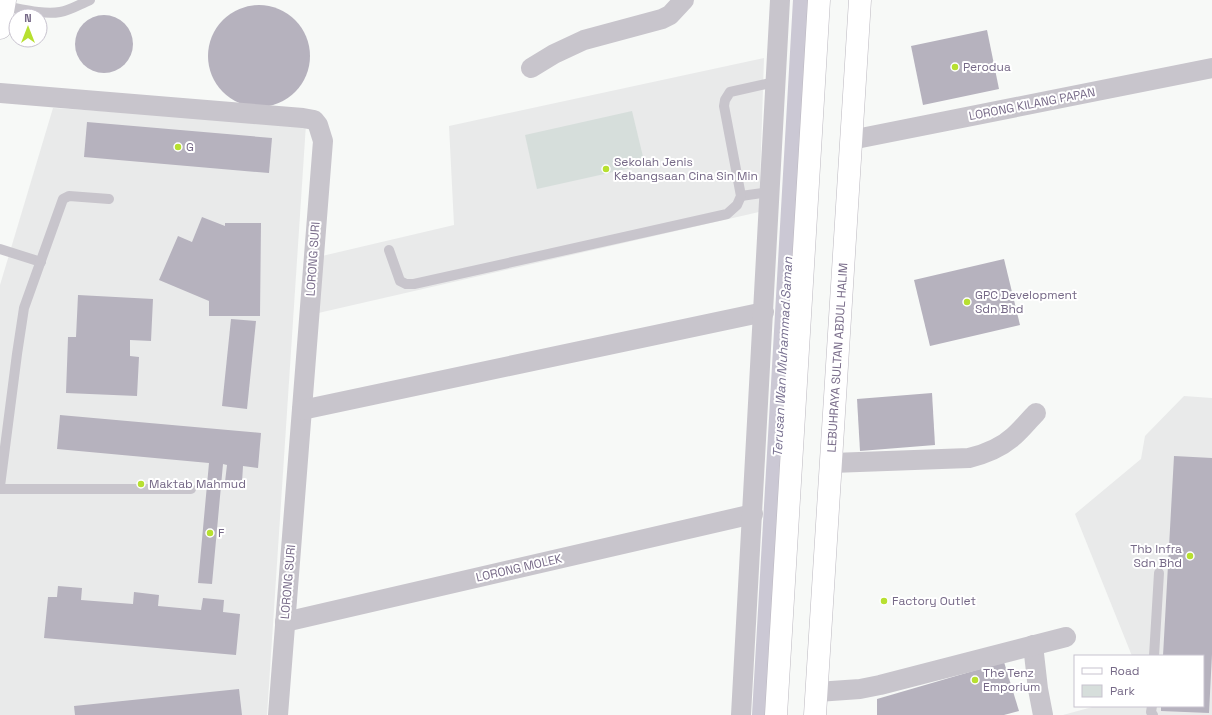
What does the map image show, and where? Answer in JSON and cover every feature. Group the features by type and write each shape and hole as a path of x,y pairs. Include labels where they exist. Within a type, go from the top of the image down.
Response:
{"main road":[{"path":"776,715 819,0"},
{"name":"LEBUHRAYA SULTAN ABDUL HALIM","path":"816,715 860,0"},
{"path":"0,28 5,3"}],"street":[{"path":"530,68 554,54 584,40 670,15 684,0"},
{"path":"741,715 780,0"},
{"name":"LORONG KILANG PAPAN","path":"851,140 1212,68"},
{"name":"LORONG SURI","path":"0,93 314,120 318,125 323,141 278,715"},
{"path":"302,410 764,312"},
{"path":"832,464 969,458 980,456 1014,436 1036,413"},
{"name":"LORONG MOLEK","path":"285,622 753,514"},
{"path":"817,692 860,689 1066,637"},
{"path":"1033,645 1038,689 1043,715"}],"lane":[{"path":"5,3 47,12 59,12 90,0"},
{"path":"389,250 400,280 406,284 414,284 727,214 737,205 741,196 724,106 725,100 730,92 775,82"},
{"path":"741,196 770,192"},
{"path":"109,199 69,196 63,199 24,308 0,487 191,489"},
{"path":"0,249 41,262"},
{"path":"1154,655 1159,573"}],"shaded area":[{"name":"Sekolah Jenis Kebangsaan Cina Sin Min","path":"764,58 759,212 314,314 322,256 454,225 449,126"},
{"name":"Maktab Mahmud","path":"53,108 306,124 267,715 0,715 0,285"},
{"path":"1184,396 1212,398 1212,715 1063,715 1092,707 1204,707 1204,655 1132,655 1075,514 1141,459 1145,436"}],"green space":[{"path":"632,111 645,165 537,189 525,135"}],"building":[{"path":"259,5 278,9 295,20 306,37 310,56 306,75 295,92 278,103 259,107 240,103 223,92 212,75 208,56 212,37 223,20 240,9"},
{"path":"98,15 110,15 125,23 133,38 133,50 125,65 110,73 98,73 83,65 75,50 75,38 83,23"},
{"name":"Perodua","path":"987,30 999,89 923,105 911,46"},
{"name":"G","path":"87,122 272,138 269,173 84,157"},
{"path":"202,217 225,226 225,223 261,223 260,316 209,316 209,301 159,280 178,236 192,242"},
{"name":"GPC Development Sdn Bhd","path":"1004,259 1020,325 930,346 914,280"},
{"path":"78,295 153,299 151,341 130,340 130,356 139,357 137,396 66,393 68,337 76,337"},
{"path":"231,319 256,321 247,409 222,406"},
{"path":"932,393 935,445 860,451 857,399"},
{"name":"F","path":"60,415 261,433 258,468 243,466 242,483 225,482 227,465 223,464 212,584 198,583 209,463 57,449"},
{"name":"Thb Infra Sdn Bhd","path":"1174,456 1212,458 1212,654 1209,713 1161,711 1161,707 1204,707 1204,655 1163,655"},
{"path":"58,586 82,588 81,600 133,604 134,592 159,595 158,606 201,610 203,598 224,600 223,612 240,614 236,655 44,638 48,597 57,597"},
{"name":"The Tenz Emporium","path":"1004,662 1019,711 1004,715 877,715 877,699"},
{"path":"239,689 242,715 75,715 74,706"}],"waterway":[{"name":"Terusan Wan Muhammad Saman","path":"762,715 803,0"}],"place":[{"name":"Perodua","path":"955,67"},
{"name":"G","path":"178,147"},
{"name":"Sekolah Jenis Kebangsaan Cina Sin Min","path":"606,169"},
{"name":"GPC Development Sdn Bhd","path":"967,302"},
{"name":"Maktab Mahmud","path":"141,484"},
{"name":"F","path":"210,533"},
{"name":"Thb Infra Sdn Bhd","path":"1190,556"},
{"name":"Factory Outlet","path":"884,601"},
{"name":"The Tenz Emporium","path":"975,680"}]}
